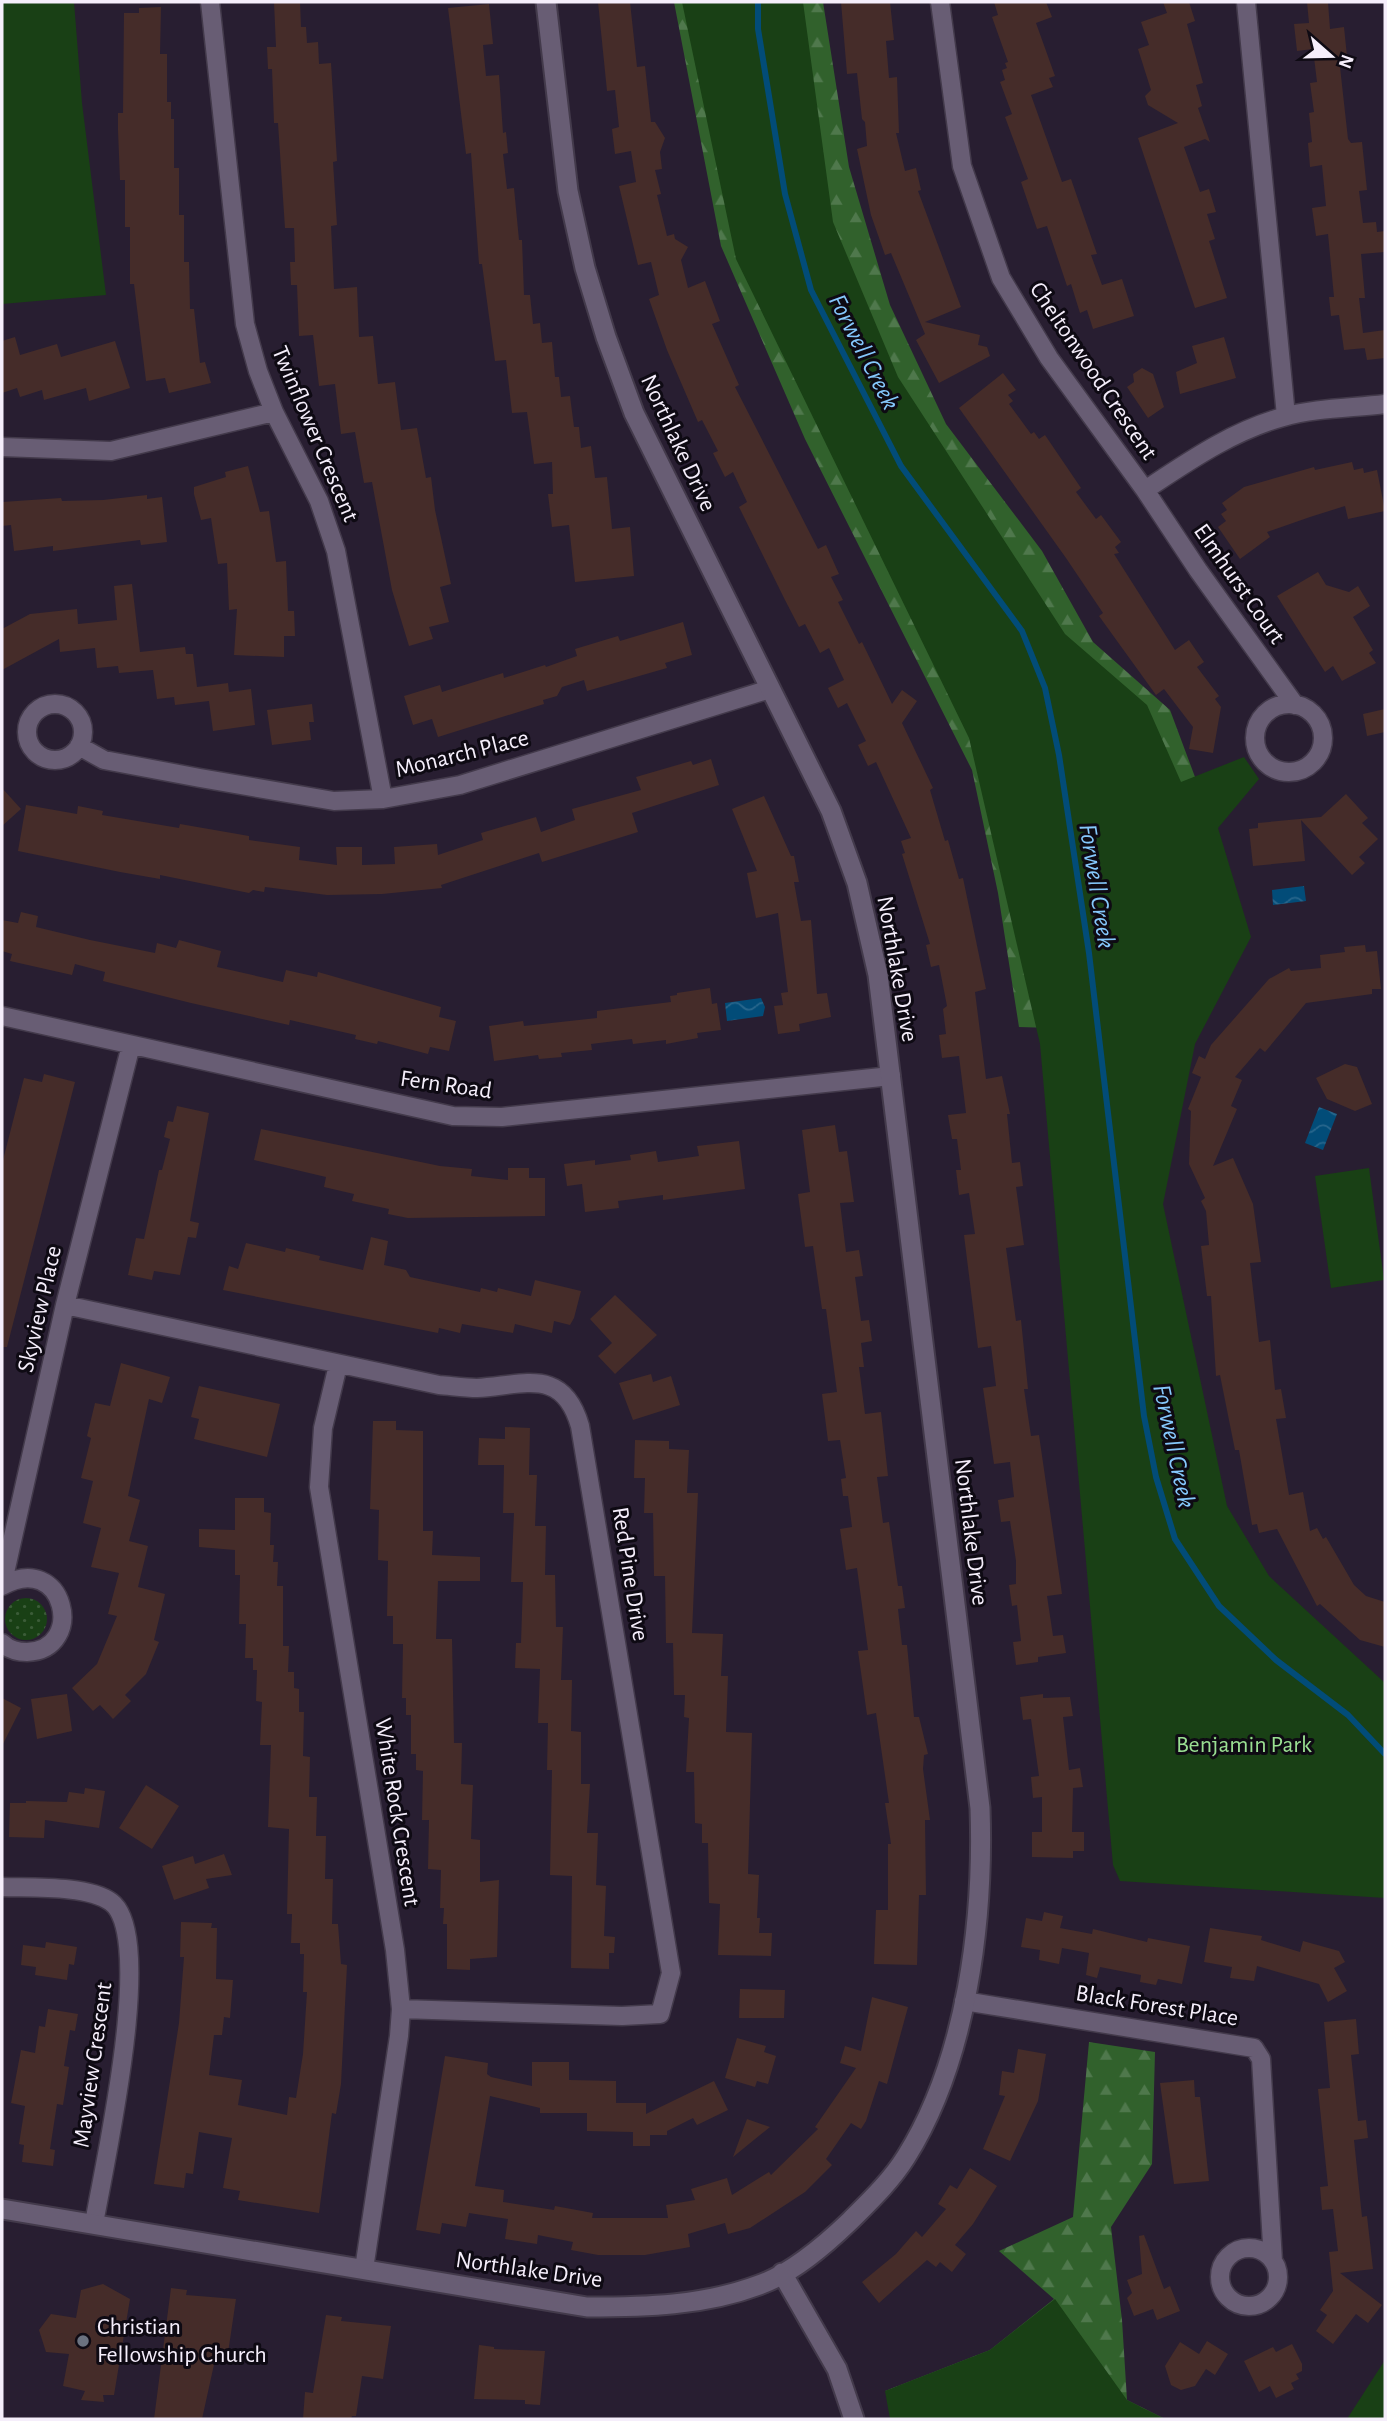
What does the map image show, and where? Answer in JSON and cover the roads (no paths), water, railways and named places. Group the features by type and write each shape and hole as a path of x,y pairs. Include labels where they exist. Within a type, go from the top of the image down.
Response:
{"street":[{"name":"Twinflower Crescent","path":"210,2 245,324 258,371 274,412 319,501 336,551 383,799"},
{"name":"Northlake Drive","path":"2,2210 587,2307 661,2307 760,2285 833,2237 881,2189 902,2163 926,2121 941,2084 964,2001 982,1860 980,1808 878,975 853,871 831,811 634,413 606,337 585,268 568,191 546,2"},
{"name":"Cheltonwood Crescent","path":"940,2 962,166 1001,278 1049,358 1145,490 1210,447 1286,416 1385,404"},
{"path":"1246,2 1286,416"},
{"path":"2,447 111,450 274,412"},
{"name":"Elmhurst Court","path":"1145,490 1198,570 1295,705"},
{"name":"Monarch Place","path":"79,746 104,760 212,780 334,801 383,799 460,785 770,689"},
{"name":"Fern Road","path":"2,1016 453,1116 502,1117 891,1076"},
{"name":"Skyview Place","path":"2,1586 65,1305 131,1045"},
{"name":"Red Pine Drive","path":"65,1305 439,1385 475,1388 537,1383 557,1389 573,1403 580,1426 671,1972 660,2014 622,2016 401,2009"},
{"name":"White Rock Crescent","path":"338,1365 323,1428 319,1487 395,1950 401,2009 364,2269"},
{"name":"Skyview Place","path":"2,1586 15,1579 41,1581 60,1599 63,1621 56,1637 36,1651 19,1652 2,1643"},
{"name":"Mayview Crescent","path":"2,1887 99,1895 114,1904 127,1930 131,1986 126,2035 94,2224"},
{"name":"Black Forest Place","path":"964,2001 1254,2048 1261,2059 1273,2261"},
{"path":"782,2273 838,2369 854,2419"}],"water":[{"path":"1304,886 1306,901 1273,905 1272,890"},
{"path":"761,998 765,1007 763,1016 727,1021 725,1003"},
{"path":"1319,1107 1337,1114 1323,1150 1305,1143"}],"waterway":[{"name":"Forwell Creek","path":"758,2 758,29 785,194 811,290 901,466 1022,631 1045,688 1059,755 1089,953 1144,1416 1156,1477 1175,1539 1219,1606 1276,1660 1348,1715 1385,1754"}],"place":[{"name":"Christian Fellowship Church","path":"83,2341"}],"park label":[{"name":"Benjamin Park","path":"1244,1745"}]}
